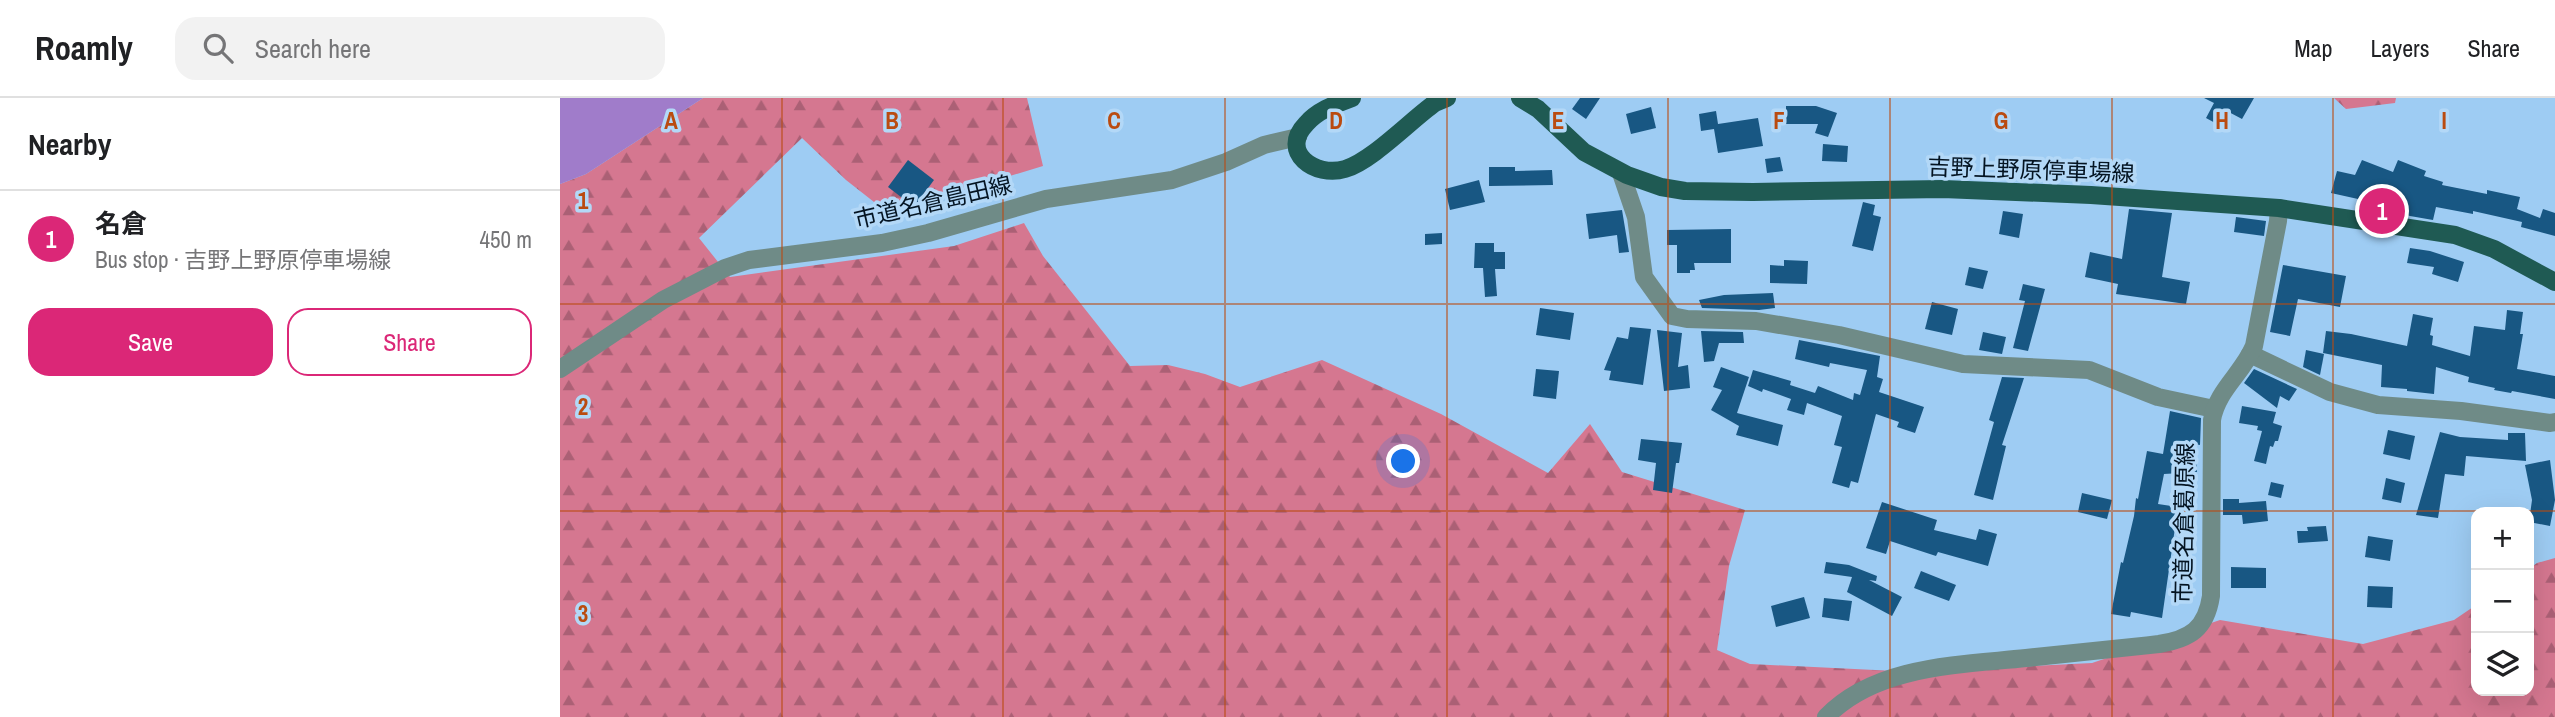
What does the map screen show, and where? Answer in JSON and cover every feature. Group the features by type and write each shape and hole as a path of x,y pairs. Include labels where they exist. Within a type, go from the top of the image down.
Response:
{"main road":[{"path":"1352,98 1316,115 1304,125 1298,137 1298,150 1303,161 1313,169 1328,172 1346,169 1366,158 1435,103 1447,98"},
{"name":"吉野上野原停車場線","path":"1520,98 1538,109 1584,152 1622,173 1661,187 1685,191 1943,189 2091,195 2279,208 2455,234 2494,249 2555,282"}],"street":[{"name":"市道名倉島田線","path":"560,369 663,300 725,268 749,260 882,243 928,233 1046,199 1172,180 1226,162 1264,145 1298,137"},
{"path":"1622,173 1636,218 1644,277 1672,316 1687,320 1756,321 1839,335 1963,364 2089,370 2158,397 2214,409"},
{"name":"市道名倉葛原線","path":"1826,717 1844,701 1868,688 1926,670 2159,644 2191,635 2201,626 2211,596 2211,433 2214,409 2250,354 2258,326 2279,208"},
{"path":"2250,354 2330,392 2378,405 2461,411 2550,424 2555,422"}],"green space":[{"path":"703,98 1027,98 1043,166 888,213 846,180 802,138 699,238 730,277 954,246 1024,223 1043,256 1130,366 1168,365 1205,374 1240,387 1322,360 1441,414 1548,473 1590,424 1622,472 1745,510 1729,566 1717,650 1750,664 1916,672 2092,663 2220,620 2363,644 2454,620 2471,608 2471,696 2534,696 2534,565 2555,558 2555,717 560,717 560,184 586,174"},
{"path":"2334,98 2396,98 2395,103 2346,109"}],"shaded area":[{"path":"560,98 703,98 586,174 560,184"}],"building":[{"path":"1580,98 1600,98 1586,119 1572,109"},
{"path":"2204,98 2254,98 2242,119 2225,110 2217,124 2206,118 2214,103"},
{"path":"1786,106 1816,106 1837,113 1828,137 1815,133 1818,124 1786,124"},
{"path":"1651,107 1656,128 1631,134 1626,114"},
{"path":"1716,111 1718,124 1758,118 1763,146 1718,153 1714,129 1701,131 1699,114"},
{"path":"1823,144 1848,146 1847,162 1822,161"},
{"path":"1780,157 1783,171 1767,173 1765,159"},
{"path":"908,160 934,180 914,207 888,187"},
{"path":"2362,160 2393,172 2398,160 2426,171 2424,176 2443,182 2442,185 2520,197 2517,209 2540,218 2543,209 2555,213 2555,236 2521,227 2522,222 2473,211 2473,214 2436,207 2433,220 2331,193 2337,171 2355,175"},
{"path":"1489,167 1515,167 1515,171 1552,170 1553,185 1489,186"},
{"path":"1479,180 1485,202 1450,210 1445,189"},
{"path":"1863,202 1875,205 1873,215 1881,217 1873,251 1852,246"},
{"path":"2129,209 2172,213 2162,277 2190,282 2186,304 2116,294 2118,284 2085,277 2090,252 2122,259"},
{"path":"1622,210 1629,252 1619,253 1617,235 1589,239 1586,214"},
{"path":"2003,211 2023,214 2019,238 1999,234"},
{"path":"2236,217 2266,221 2264,236 2234,232"},
{"path":"1731,229 1731,263 1694,263 1695,270 1690,270 1690,273 1677,273 1677,245 1667,245 1667,230"},
{"path":"1442,233 1442,244 1425,245 1425,234"},
{"path":"1475,243 1494,243 1494,252 1505,252 1505,269 1495,269 1497,296 1485,297 1483,268 1474,268"},
{"path":"2410,248 2430,251 2464,262 2458,282 2432,274 2434,267 2407,263"},
{"path":"1784,260 1808,261 1807,284 1770,283 1770,265 1784,266"},
{"path":"2283,265 2346,276 2340,307 2298,299 2290,336 2270,332"},
{"path":"1969,267 1988,271 1983,289 1965,285"},
{"path":"2023,284 2045,289 2028,351 2013,348 2025,301 2019,300"},
{"path":"1773,293 1775,308 1759,310 1702,308 1699,300 1724,295"},
{"path":"1932,302 1958,309 1952,335 1925,329"},
{"path":"1540,308 1574,313 1570,340 1536,335"},
{"path":"2507,310 2523,312 2520,334 2523,334 2517,369 2555,376 2555,399 2494,390 2495,388 2468,382 2469,377 2436,367 2434,394 2381,387 2382,365 2323,353 2326,331 2407,346 2413,314 2433,318 2430,335 2433,336 2432,345 2470,356 2474,326 2505,330"},
{"path":"1630,327 1651,329 1643,385 1609,380 1611,371 1604,370 1617,337 1628,339"},
{"path":"1657,330 1682,333 1678,367 1688,365 1690,388 1664,391"},
{"path":"1701,331 1743,332 1744,343 1719,343 1714,361 1704,362"},
{"path":"1983,332 2006,337 2002,354 1979,350"},
{"path":"1799,340 1880,356 1877,377 1883,379 1879,392 1924,407 1915,433 1897,427 1899,422 1876,414 1858,483 1851,481 1849,488 1832,483 1842,447 1834,445 1842,416 1807,403 1804,415 1787,410 1791,399 1748,386 1753,370 1791,381 1790,385 1815,393 1818,386 1853,400 1854,393 1860,395 1867,370 1830,363 1829,367 1795,359"},
{"path":"2306,350 2324,354 2320,375 2303,367"},
{"path":"1721,367 1749,377 1737,413 1783,425 1778,446 1736,435 1739,426 1711,410 1722,390 1713,387"},
{"path":"1536,369 1559,371 1556,399 1533,396"},
{"path":"2254,369 2297,389 2289,401 2280,396 2277,408 2244,383"},
{"path":"2002,377 2024,378 2002,445 2006,446 1993,500 1974,495 1994,422 1989,420"},
{"path":"2242,406 2276,412 2273,423 2282,426 2278,441 2275,441 2273,447 2270,446 2266,464 2254,461 2262,431 2257,430 2258,426 2239,423"},
{"path":"2170,411 2201,418 2200,445 2195,444 2197,472 2164,474 2158,504 2178,507 2162,618 2131,612 2130,617 2111,614 2147,451 2163,454"},
{"path":"2388,430 2415,436 2410,460 2383,454"},
{"path":"2440,432 2460,437 2508,440 2508,433 2525,433 2526,461 2466,456 2464,476 2445,474 2438,518 2416,515"},
{"path":"1641,439 1682,443 1672,493 1653,490 1656,463 1638,460"},
{"path":"2550,460 2555,500 2550,526 2534,523 2534,507 2531,507 2525,465"},
{"path":"2386,478 2405,483 2401,503 2382,499"},
{"path":"2271,482 2284,485 2281,498 2268,495"},
{"path":"2082,493 2112,500 2107,519 2078,512"},
{"path":"2223,499 2239,499 2239,503 2266,501 2268,521 2243,524 2242,515 2223,515"},
{"path":"1882,502 1937,520 1934,530 1976,540 1979,529 1997,534 1988,566 1938,552 1936,556 1890,541 1886,554 1866,548"},
{"path":"2326,526 2328,541 2298,543 2297,531 2308,531 2307,527"},
{"path":"2368,536 2393,540 2390,561 2365,557"},
{"path":"1826,562 1849,565 1877,576 1876,581 1869,580 1902,597 1892,616 1847,592 1852,577 1824,573"},
{"path":"2231,567 2266,568 2266,588 2231,588"},
{"path":"1921,571 1956,585 1949,601 1914,588"},
{"path":"2368,586 2393,587 2392,608 2367,607"},
{"path":"1804,597 1810,618 1776,627 1771,606"},
{"path":"1824,598 1852,601 1849,621 1822,617"}],"place":[{"name":"名倉","path":"2382,211"}]}
